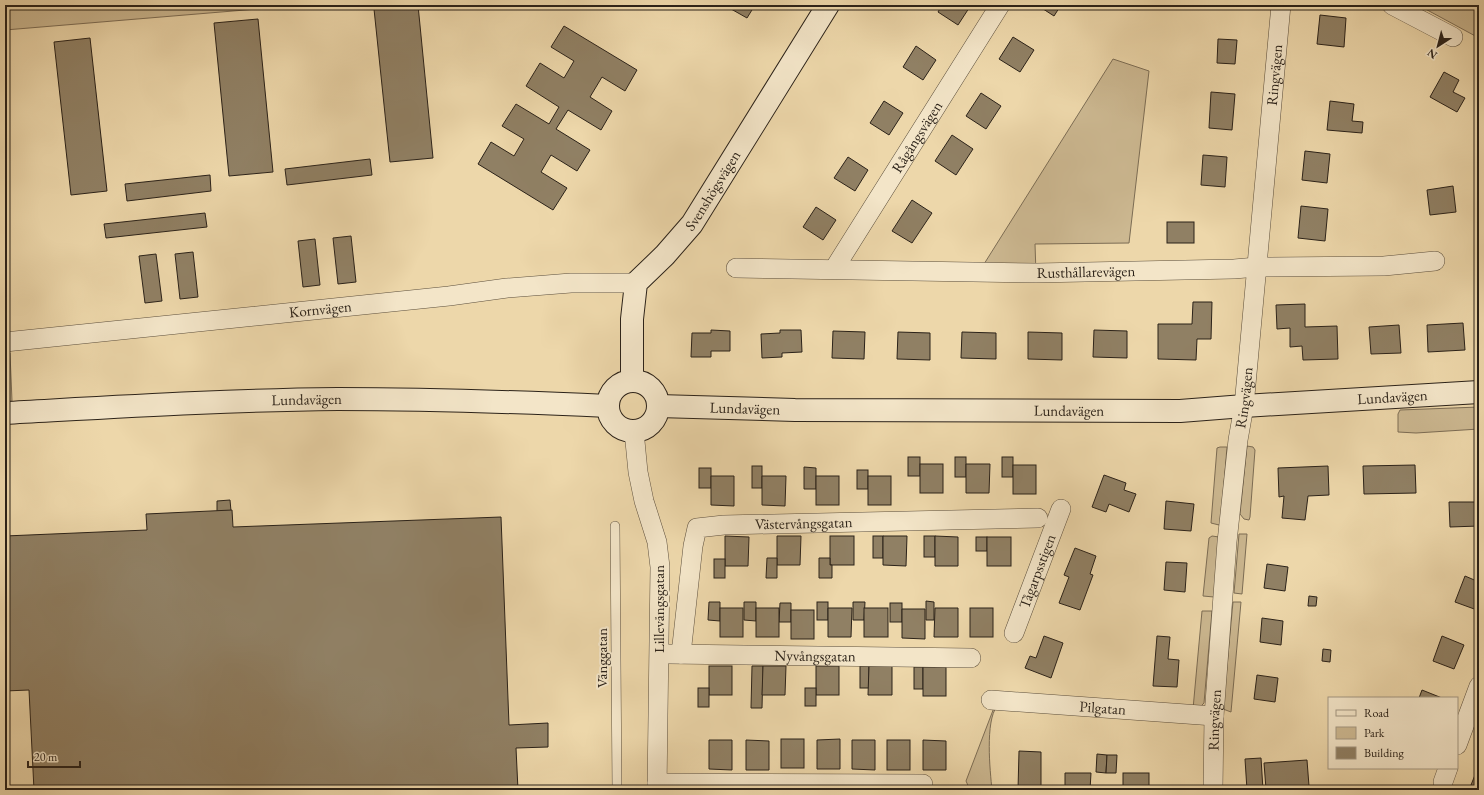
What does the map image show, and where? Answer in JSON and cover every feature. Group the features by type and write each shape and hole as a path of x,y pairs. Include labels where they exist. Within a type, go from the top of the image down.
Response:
{"main road":[{"name":"Svenshögsvägen","path":"636,283 665,255 692,224 828,5"},
{"path":"632,381 632,319 636,283"},
{"path":"632,381 645,384 657,400 658,406 656,414 648,426 634,431 626,430 613,421 608,406 609,400 615,389 620,385 632,381"},
{"name":"Lundavägen","path":"658,406 796,410 1180,411 1479,392"},
{"name":"Lundavägen","path":"5,413 213,402 339,399 540,403 608,406"}],"street":[{"name":"Rågångsvägen","path":"834,269 1000,5"},
{"name":"Ringvägen","path":"1213,790 1214,716 1227,542 1238,440 1244,406 1281,5"},
{"path":"1392,5 1453,37"},
{"name":"Rusthållarevägen","path":"736,268 1036,273 1234,269 1257,267 1384,266 1435,261"},
{"name":"Kornvägen","path":"5,342 449,296 507,288 571,283 636,283"},
{"name":"Lillevångsgatan","path":"634,431 641,487 657,542 660,567 657,786"},
{"name":"Tågarpsstigen","path":"1014,633 1061,509"},
{"name":"Västervångsgatan","path":"681,654 693,546 697,528 724,525 1038,518"},
{"name":"Nyvångsgatan","path":"660,654 971,658"},
{"path":"1458,742 1479,686"},
{"name":"Pilgatan","path":"991,700 1214,716"},
{"path":"657,786 923,784"}],"lane":[{"name":"Vånggatan","path":"615,526 617,790"}],"green space":[{"path":"5,5 305,5 5,30"},
{"path":"1418,5 1479,5 1479,38"},
{"path":"1113,59 1149,71 1129,243 1035,244 1036,273 979,272"},
{"path":"5,353 10,353 12,401 5,402"},
{"path":"1479,407 1479,429 1416,433 1398,432 1398,414 1400,410"},
{"path":"1247,446 1253,447 1255,450 1249,520 1244,519 1240,514"},
{"path":"1227,447 1221,520 1219,525 1211,523 1217,448"},
{"path":"1239,534 1247,534 1242,594 1234,593"},
{"path":"1212,536 1219,537 1214,597 1203,596 1209,538"},
{"path":"1233,602 1241,602 1231,712 1223,709"},
{"path":"1202,611 1212,611 1204,703 1199,708 1193,709"},
{"path":"995,705 997,706 993,713 991,723 989,746 992,790 970,790 966,781"}],"building":[{"path":"418,5 433,158 390,162 374,9"},
{"path":"724,5 755,5 747,18"},
{"path":"942,5 971,5 958,25 938,12"},
{"path":"1037,5 1061,5 1054,16"},
{"path":"1320,15 1346,18 1344,47 1317,44"},
{"path":"258,19 273,172 229,176 214,23"},
{"path":"564,26 637,70 625,91 602,77 590,97 612,111 601,130 568,110 556,129 590,150 577,171 551,155 541,172 567,188 553,210 478,164 491,142 514,156 524,139 502,126 516,104 549,124 559,107 526,86 540,63 564,78 574,61 551,47"},
{"path":"1013,37 1034,50 1020,72 999,59"},
{"path":"90,38 107,191 71,195 54,42"},
{"path":"1218,39 1237,40 1235,64 1217,63"},
{"path":"916,46 936,60 923,80 903,67"},
{"path":"1444,72 1459,80 1453,92 1465,98 1457,112 1430,97"},
{"path":"1211,92 1235,94 1232,130 1209,128"},
{"path":"981,93 1001,106 986,129 966,116"},
{"path":"884,101 903,113 889,135 870,123"},
{"path":"1330,101 1354,104 1352,121 1363,122 1362,133 1327,130"},
{"path":"952,135 973,149 956,175 935,161"},
{"path":"1305,151 1330,154 1327,183 1302,180"},
{"path":"1203,155 1227,157 1225,187 1201,185"},
{"path":"848,157 868,170 855,191 834,178"},
{"path":"370,159 372,175 287,185 285,169"},
{"path":"210,175 211,191 127,201 125,184"},
{"path":"1453,186 1456,212 1430,215 1427,190"},
{"path":"912,200 932,213 912,243 892,231"},
{"path":"1301,206 1328,209 1325,241 1298,238"},
{"path":"816,207 836,220 823,240 803,227"},
{"path":"205,213 207,227 106,238 104,224"},
{"path":"1167,222 1194,222 1194,243 1167,243"},
{"path":"351,236 356,282 338,284 333,238"},
{"path":"315,239 320,285 303,287 298,241"},
{"path":"193,252 198,297 180,299 175,254"},
{"path":"156,254 162,301 145,303 139,256"},
{"path":"1193,302 1212,302 1211,339 1197,339 1196,360 1158,359 1158,324 1192,324"},
{"path":"1305,304 1305,327 1337,326 1338,359 1303,360 1302,346 1290,347 1290,328 1277,329 1276,305"},
{"path":"1463,323 1465,350 1428,352 1427,325"},
{"path":"1399,325 1401,353 1371,354 1369,327"},
{"path":"711,330 730,331 730,351 711,351 711,357 691,357 692,333 711,333"},
{"path":"780,330 801,330 802,352 782,353 782,357 762,358 761,334 780,333"},
{"path":"1094,330 1127,331 1127,358 1093,357"},
{"path":"833,331 865,332 864,359 832,358"},
{"path":"898,332 930,333 930,360 897,359"},
{"path":"962,332 996,333 996,359 961,358"},
{"path":"1028,332 1062,333 1062,360 1028,359"},
{"path":"908,457 920,457 920,476 908,476"},
{"path":"955,457 966,457 966,477 955,477"},
{"path":"1002,457 1013,457 1013,477 1002,477"},
{"path":"920,464 943,464 943,493 920,493"},
{"path":"966,464 990,464 989,493 966,493"},
{"path":"1013,465 1036,465 1036,494 1013,494"},
{"path":"1415,465 1416,493 1364,494 1363,466"},
{"path":"752,466 762,466 762,488 752,488"},
{"path":"1328,466 1329,495 1308,496 1305,520 1282,518 1284,496 1279,497 1278,468"},
{"path":"804,467 816,468 816,489 804,489"},
{"path":"699,468 711,468 711,488 699,488"},
{"path":"857,470 868,470 868,489 857,489"},
{"path":"1104,475 1126,483 1124,490 1136,494 1129,512 1109,504 1106,512 1092,507"},
{"path":"711,476 734,476 734,506 711,505"},
{"path":"762,476 786,476 785,506 762,505"},
{"path":"816,476 839,476 839,505 816,505"},
{"path":"868,476 891,476 891,505 868,505"},
{"path":"230,500 231,511 217,511 217,501"},
{"path":"1166,501 1194,504 1191,531 1164,529"},
{"path":"1449,502 1479,502 1479,526 1450,527"},
{"path":"232,510 233,527 501,517 509,725 548,723 548,747 516,748 518,790 34,790 29,690 5,691 5,536 147,530 146,514"},
{"path":"725,536 749,537 748,566 725,566"},
{"path":"777,536 801,536 800,565 777,565"},
{"path":"830,536 854,536 854,565 830,565"},
{"path":"873,536 883,536 883,558 873,558"},
{"path":"883,536 907,536 906,566 883,565"},
{"path":"924,536 935,536 935,557 924,557"},
{"path":"935,536 958,537 958,566 935,566"},
{"path":"976,537 987,537 987,551 976,551"},
{"path":"987,537 1011,537 1011,566 987,566"},
{"path":"1075,548 1096,556 1090,574 1093,575 1080,610 1059,603 1069,577 1064,575"},
{"path":"767,558 777,558 777,578 766,578"},
{"path":"819,558 830,558 830,565 832,565 832,578 819,578"},
{"path":"714,559 725,559 725,578 714,578"},
{"path":"1166,562 1187,563 1185,592 1164,590"},
{"path":"1267,564 1288,567 1285,591 1264,588"},
{"path":"1465,576 1479,582 1479,606 1477,610 1455,602"},
{"path":"1309,596 1317,597 1316,606 1308,606"},
{"path":"926,601 934,602 934,620 926,620"},
{"path":"709,602 720,602 720,621 708,620"},
{"path":"744,602 756,602 756,621 744,620"},
{"path":"817,602 828,602 828,620 817,620"},
{"path":"853,602 865,602 864,620 853,620"},
{"path":"780,603 791,603 791,622 779,622"},
{"path":"890,603 902,603 902,622 890,622"},
{"path":"720,608 743,608 743,637 720,637"},
{"path":"756,608 779,608 779,637 756,637"},
{"path":"828,608 852,608 851,637 828,637"},
{"path":"864,608 888,608 888,637 864,637"},
{"path":"935,608 958,608 958,637 934,637"},
{"path":"970,608 993,608 993,637 970,637"},
{"path":"902,609 925,609 925,639 902,638"},
{"path":"791,610 814,610 814,639 791,639"},
{"path":"1262,618 1283,621 1281,645 1260,642"},
{"path":"1044,636 1063,643 1051,678 1025,668 1030,656 1036,658"},
{"path":"1157,636 1170,637 1168,659 1179,660 1177,687 1153,686"},
{"path":"1442,636 1464,645 1454,669 1433,661"},
{"path":"1323,649 1331,650 1330,662 1322,661"},
{"path":"709,666 732,666 732,695 709,695"},
{"path":"752,666 763,666 762,708 751,708"},
{"path":"763,666 786,666 785,695 762,695"},
{"path":"816,666 839,666 839,695 816,695"},
{"path":"860,666 869,666 869,688 860,688"},
{"path":"869,666 892,666 892,695 868,695"},
{"path":"914,667 923,667 923,689 914,689"},
{"path":"923,667 946,667 946,696 923,696"},
{"path":"1257,675 1278,678 1275,702 1254,699"},
{"path":"698,688 709,688 709,707 698,707"},
{"path":"805,688 816,688 816,706 805,706"},
{"path":"1422,690 1440,697 1419,697"},
{"path":"781,739 804,739 804,768 781,768"},
{"path":"840,739 840,769 817,769 817,740"},
{"path":"709,740 732,740 732,770 709,769"},
{"path":"746,740 769,741 769,770 746,770"},
{"path":"852,740 875,740 875,770 852,769"},
{"path":"887,740 910,740 910,770 887,770"},
{"path":"923,740 946,741 946,770 923,770"},
{"path":"1019,751 1041,752 1041,790 1018,790"},
{"path":"1097,754 1107,755 1106,773 1096,772"},
{"path":"1107,755 1117,755 1116,773 1106,773"},
{"path":"1261,758 1263,790 1247,790 1245,759"},
{"path":"1307,760 1309,786 1266,789 1264,763"},
{"path":"1479,765 1479,788 1471,785"},
{"path":"1065,773 1091,773 1090,790 1065,790"},
{"path":"1123,773 1149,773 1149,790 1123,790"}]}
